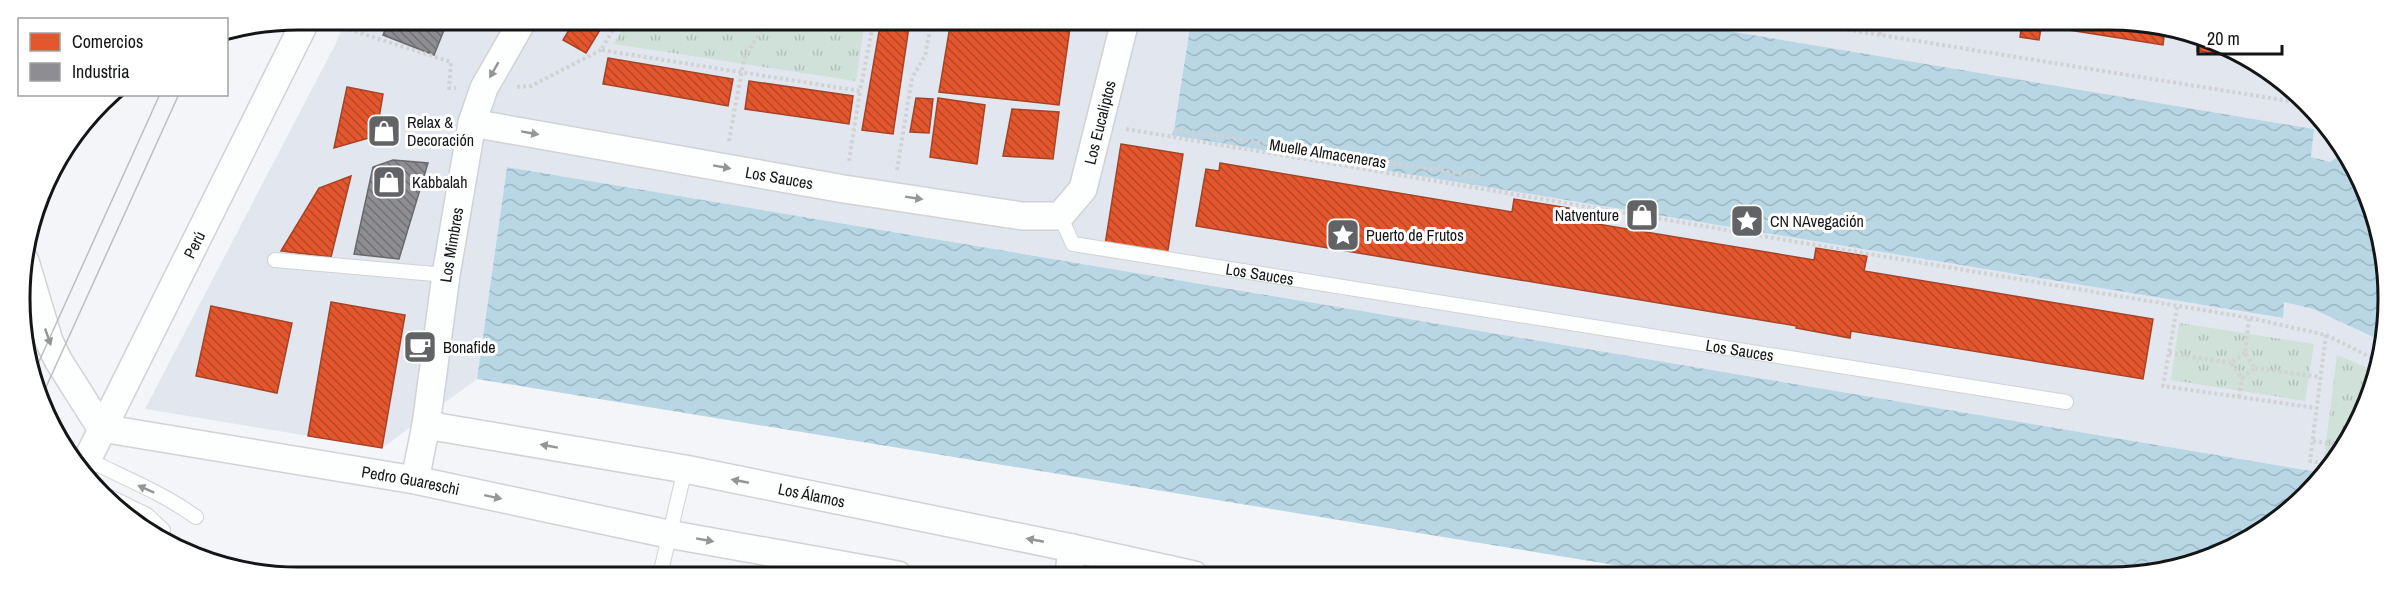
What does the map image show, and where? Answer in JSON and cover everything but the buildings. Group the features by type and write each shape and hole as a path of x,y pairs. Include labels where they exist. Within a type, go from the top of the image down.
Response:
{"street":[{"name":"Perú","path":"85,462 101,428 312,30"},
{"name":"Los Mimbres","path":"415,480 426,425 446,275 472,123 484,88 517,30"},
{"name":"Los Eucaliptos","path":"1060,216 1083,189 1123,30"},
{"name":"Los Sauces","path":"472,123 844,189 1022,216 1060,216"},
{"path":"31,281 49,341 58,360 101,428"},
{"name":"Los Álamos","path":"426,425 685,470 1158,567"},
{"name":"Pedro Guareschi","path":"101,428 415,480 668,534 853,567"},
{"path":"1070,567 1072,548"}],"lane":[{"name":"Los Sauces","path":"1060,216 1073,244 2066,402"},
{"path":"275,260 446,275"},
{"path":"89,467 172,500 196,517"},
{"path":"662,567 685,470"},
{"path":"127,505 147,515 162,530"}],"path":[{"path":"346,30 451,62 449,88 531,86 601,50 613,30"},
{"path":"724,168 744,58 761,30"},
{"path":"844,189 872,30"},
{"path":"894,195 912,78 925,56 930,30"},
{"path":"1849,30 2290,100"},
{"path":"1880,35 1881,30"},
{"path":"601,50 860,91"},
{"path":"1099,124 2250,318 2326,335 2371,358"},
{"name":"Muelle Almaceneras","path":"1174,129 1482,177"},
{"path":"2177,307 2163,386 2316,408"},
{"path":"2250,318 2245,353 2255,368"},
{"path":"2322,463 2310,461 2326,335"},
{"path":"2169,353 2231,363 2242,378"},
{"path":"2231,363 2245,353"},
{"path":"2239,397 2242,378 2255,368 2320,377"},
{"path":"2313,441 2335,444"}],"shaded area":[{"name":"Puerto de Frutos","path":"341,30 1190,30 1174,129 1171,134 2282,318 2284,302 2313,309 2375,338 2369,368 2358,401 2333,448 2315,472 507,167 477,379 382,448 145,409"},
{"path":"1723,30 2110,30 2145,32 2179,39 2212,50 2259,75 2287,97 2323,135 2338,157 2330,162 2311,157 2314,129"}],"green space":[{"path":"622,30 864,30 856,81 614,44"},
{"path":"2179,323 2314,344 2305,401 2171,380"},
{"path":"2337,355 2369,368 2358,401 2342,433 2324,459"}],"water":[{"path":"1190,30 1723,30 2314,129 2311,157 2330,162 2338,157 2364,212 2376,263 2378,298 2376,334 2375,338 2313,309 2284,302 2283,318 1171,135 1174,129"},
{"path":"507,167 2315,472 2273,512 2244,531 2196,553 2145,565 2110,567 1627,567 477,379"}],"tram line":[{"path":"38,364 159,96"},
{"path":"45,389 178,96"}],"place":[{"name":"Relax & Decoración","path":"384,131"},
{"name":"Kabbalah","path":"389,182"},
{"name":"Natventure","path":"1642,215"},
{"name":"CN NAvegación","path":"1747,221"},
{"name":"Puerto de Frutos","path":"1343,235"},
{"name":"Bonafide","path":"420,347"}]}
